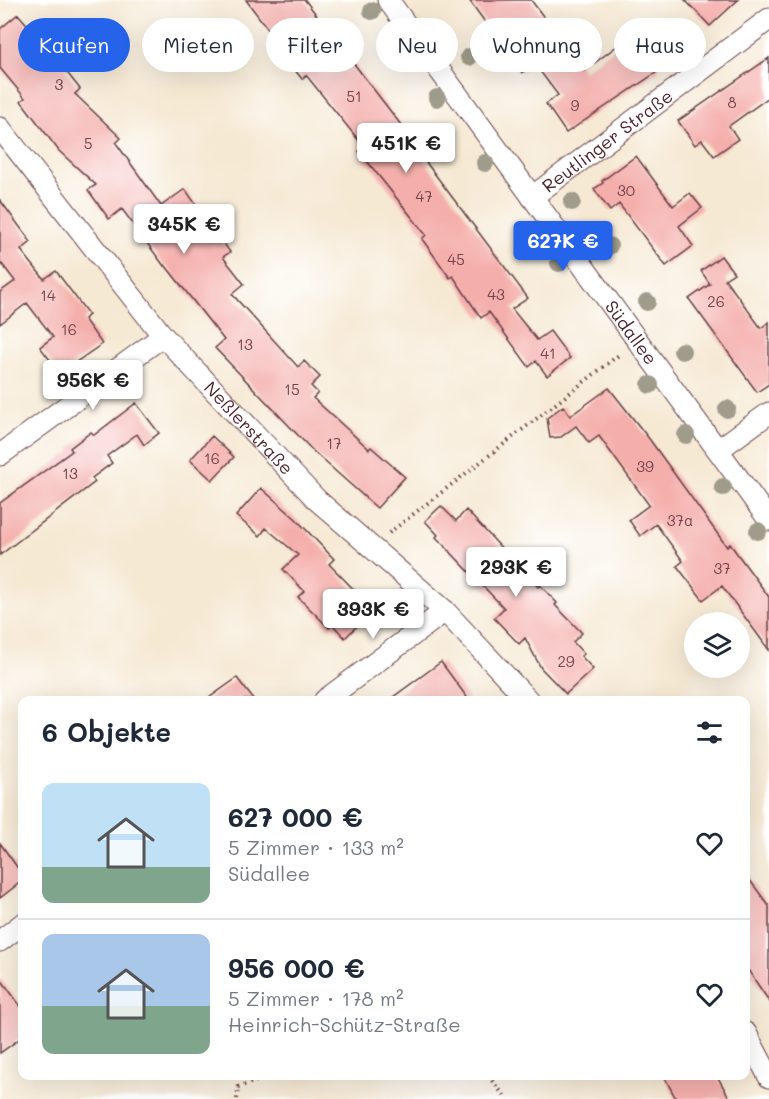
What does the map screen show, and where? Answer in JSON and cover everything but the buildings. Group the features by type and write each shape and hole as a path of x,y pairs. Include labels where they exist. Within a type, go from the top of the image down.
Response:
{"street":[{"name":"Südallee","path":"388,0 769,520"},
{"name":"Reutlinger Straße","path":"532,197 769,19"},
{"name":"Neßlerstraße","path":"0,128 164,336 317,500 445,611 524,696"},
{"path":"0,455 164,336"},
{"path":"718,450 769,413"},
{"path":"330,696 445,611"},
{"path":"0,941 18,927"},
{"path":"750,1040 769,1077"}],"path":[{"path":"373,549 397,526 637,341"},
{"path":"237,1099 238,1087 260,1080"},
{"path":"491,1080 507,1099"}]}
